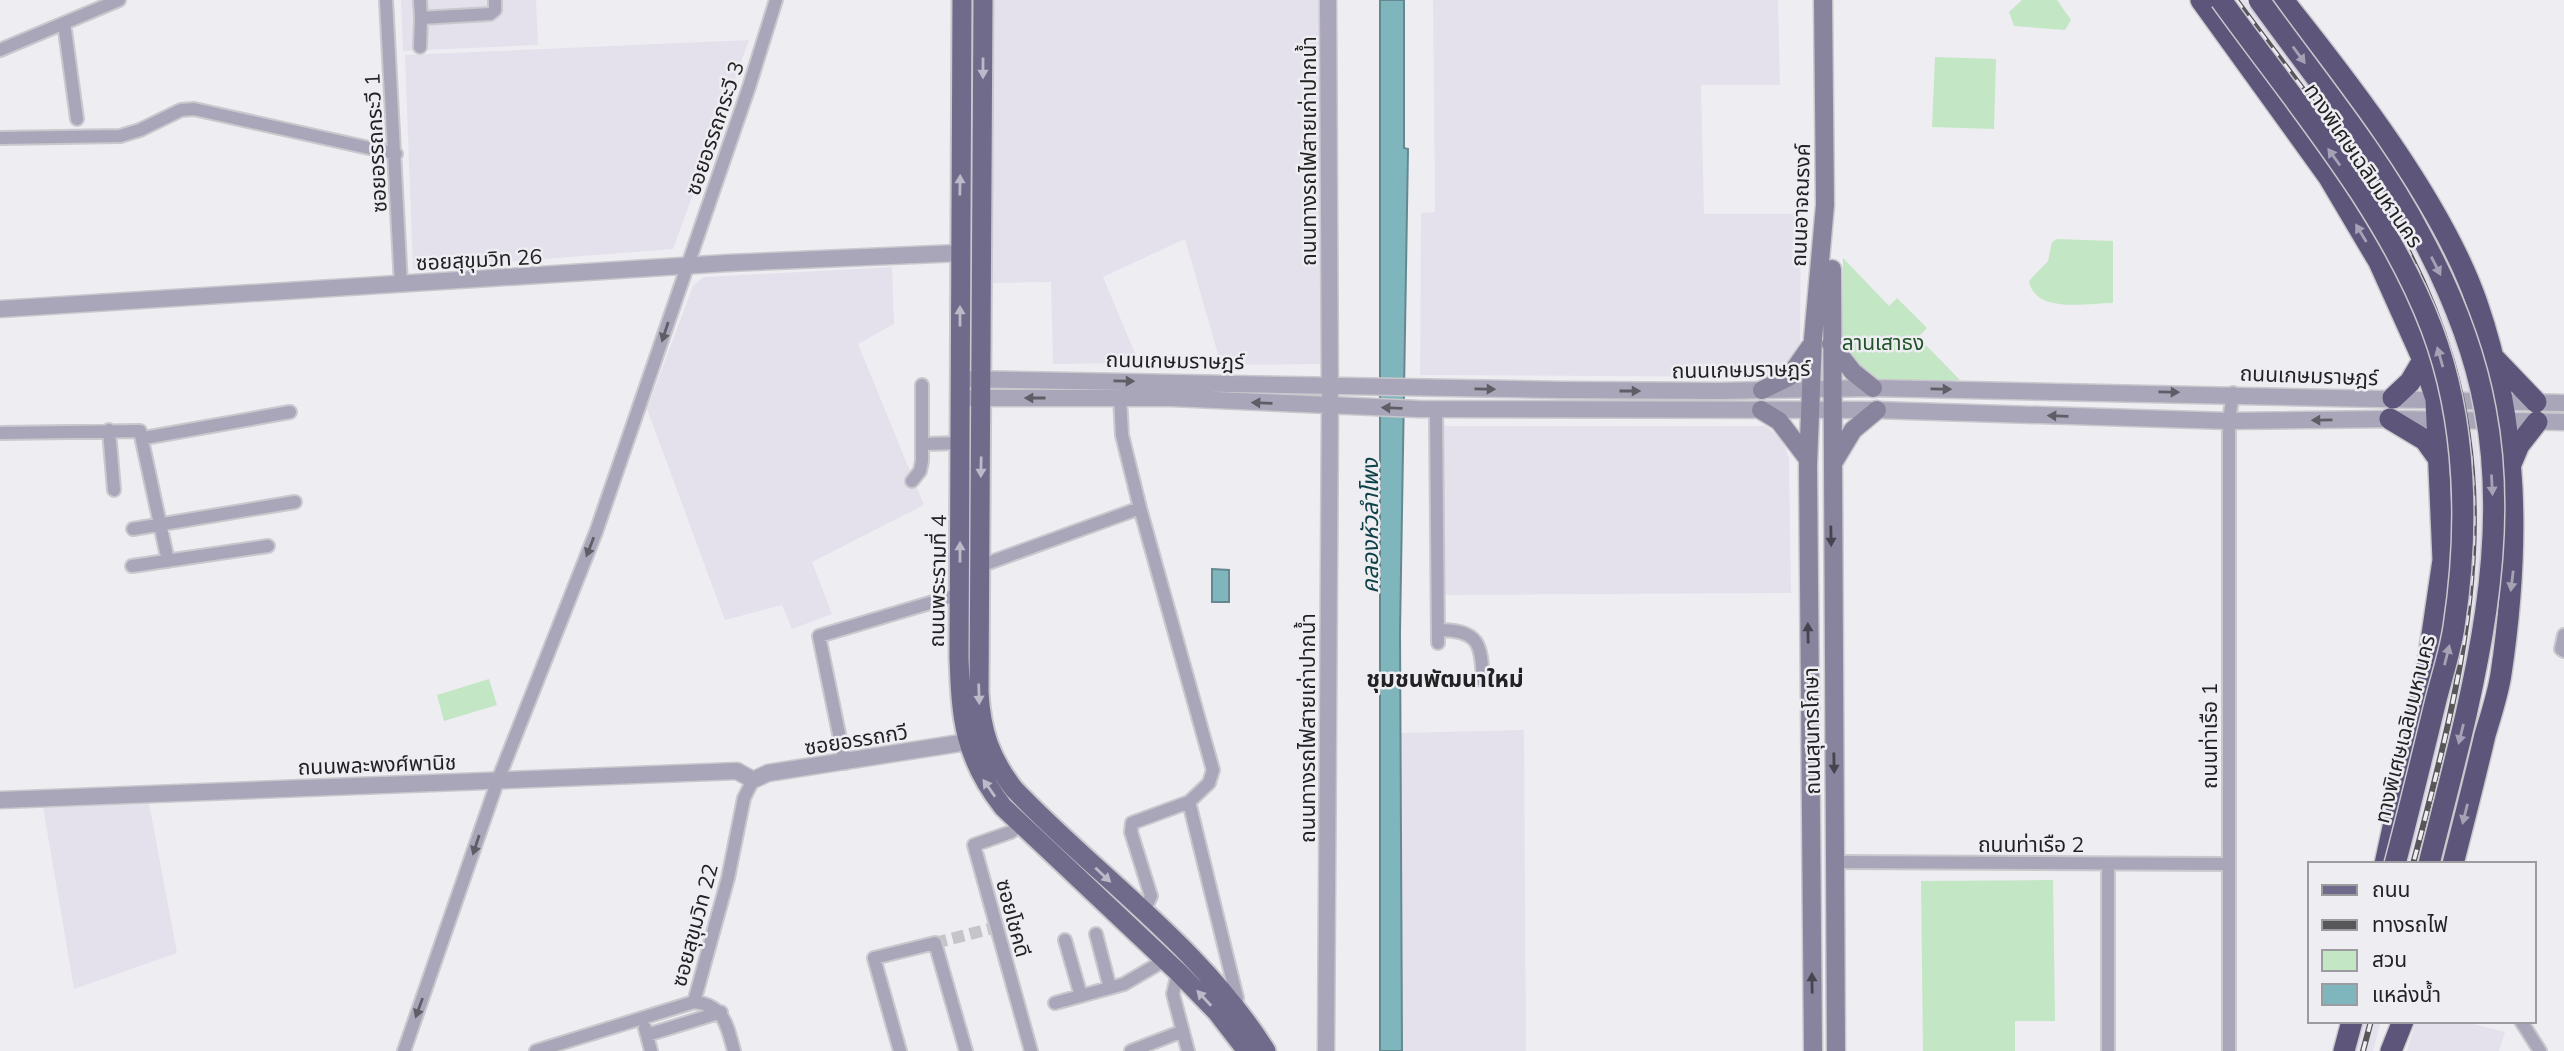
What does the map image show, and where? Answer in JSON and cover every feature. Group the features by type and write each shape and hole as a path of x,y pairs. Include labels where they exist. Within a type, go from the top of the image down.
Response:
{"highway":[{"path":"2201,0 2328,176 2379,262 2423,360 2437,410 2444,560 2428,664 2385,862"},
{"name":"ทางพิเศษเฉลิมมหานคร","path":"2221,0 2346,174 2389,240 2432,330 2454,412 2462,500 2460,580 2453,630 2395,862"},
{"name":"ทางพิเศษเฉลิมมหานคร","path":"2259,0 2365,147 2420,233 2461,323 2486,410 2493,506 2489,578 2464,719 2429,862"},
{"path":"2283,0 2413,180 2456,255 2476,301 2493,357 2511,464 2515,558 2501,677 2454,862"},
{"path":"2493,357 2537,412 2511,464"},
{"path":"2423,360 2392,408 2425,440 2441,463"},
{"path":"2344,1051 2352,1023"},
{"path":"2382,1051 2389,1023"},
{"path":"2391,1051 2402,1023"}],"main road":[{"name":"ถนนพระรามที่ 4","path":"962,0 960,694 967,742 987,787 1021,825 1171,966 1216,1011 1247,1051"},
{"name":"ถนนพระรามที่ 4","path":"983,0 979,692 984,736 990,754 1014,789 1181,949 1236,1009 1266,1051"},
{"name":"ถนนอาจณรงค์","path":"1808,410 1825,205 1823,0"},
{"name":"ถนนอาจณรงค์","path":"1831,410 1832,0"},
{"path":"1762,390 1780,384 1795,372 1813,339"},
{"path":"1831,344 1853,372 1873,388"},
{"name":"ถนนสุนทรโกษา","path":"1808,410 1813,1051"},
{"name":"ถนนสุนทรโกษา","path":"1831,410 1836,1051"},
{"path":"1831,468 1847,438 1877,410"},
{"path":"1761,411 1779,421 1808,458"}],"street":[{"path":"0,50 64,23 101,3 119,0"},
{"name":"ซอยอรรถกระวี 1","path":"386,0 401,285"},
{"path":"420,0 420,47"},
{"path":"421,18 490,14 495,9 495,0"},
{"name":"ซอยอรรถกระวี 3","path":"404,1051 498,780 596,532 749,87 776,0"},
{"name":"ถนนทางรถไฟสายเก่าปากน้ำ","path":"1326,1051 1330,405 1328,0"},
{"path":"64,23 77,119"},
{"path":"0,138 95,134 120,136 140,130 181,110 194,109 396,154"},
{"name":"ซอยสุขุมวิท 26","path":"0,309 960,253"},
{"path":"1172,382 1172,398"},
{"name":"ถนนเกษมราษฎร์","path":"960,389 1172,382 1562,390 1873,388 2233,393 2392,408 2537,412 2564,422"},
{"path":"912,481 922,467 922,385"},
{"name":"ถนนเกษมราษฎร์","path":"982,389 1418,409 1877,410 2229,421 2392,408"},
{"path":"1562,390 1562,409"},
{"name":"ถนนท่าเรือ 1","path":"2229,1051 2229,421 2233,393"},
{"path":"1120,397 1122,435 1140,508 1213,770 1209,783 1189,803 1132,823 1131,832 1151,896 1143,913"},
{"name":"ถนนเกษมราษฎร์","path":"2537,412 2564,403"},
{"path":"1436,409 1438,636 1459,630 1474,638 1481,652 1483,681"},
{"path":"144,438 290,412"},
{"path":"109,430 114,490"},
{"path":"0,433 138,430 144,438 168,561"},
{"path":"923,444 960,443"},
{"path":"133,529 295,502"},
{"path":"980,566 1140,508"},
{"path":"132,566 268,546"},
{"path":"845,763 819,636 960,594"},
{"path":"2564,635 2564,652"},
{"name":"ซอยอรรถกวี","path":"753,780 768,773 967,742"},
{"name":"ถนนพละพงศ์พานิช","path":"0,800 737,771 753,780"},
{"name":"ซอยสุขุมวิท 22","path":"536,1051 550,1049 694,1002 728,878 744,798 753,780"},
{"path":"1189,803 1237,998 1236,1009"},
{"name":"ซอยโชคดี","path":"1021,825 1011,832 974,845 1031,1051"},
{"name":"ถนนท่าเรือ 2","path":"1835,862 2227,864"},
{"path":"2108,864 2108,1051"},
{"path":"1096,934 1110,988"},
{"path":"1065,940 1081,996"},
{"path":"900,1051 874,958 934,943 966,1051"},
{"path":"1055,1003 1124,984 1171,966 1173,994 1188,1051"},
{"path":"694,1002 708,1003 721,1012 734,1051"},
{"path":"647,1035 721,1012"},
{"path":"642,1017 651,1051"},
{"path":"2522,1023 2540,1051"},
{"path":"1131,1051 1183,1031"}],"shaded area":[{"path":"401,0 536,0 538,45 403,51"},
{"path":"992,0 1323,0 1323,364 1221,365 1185,239 1103,277 1139,363 1053,364 1051,282 992,283"},
{"path":"1433,0 1778,0 1780,85 1701,85 1704,214 1801,214 1800,349 1789,366 1768,377 1420,375 1421,213 1435,212"},
{"path":"2226,0 2246,0 2382,189 2415,249 2448,319 2472,399 2482,489 2483,564 2471,648 2423,862 2403,862 2466,563 2432,325"},
{"path":"749,40 673,249 413,269 405,55"},
{"path":"892,267 894,324 858,344 924,505 812,562 832,614 792,629 782,605 725,620 647,409 693,286 704,277"},
{"path":"1438,426 1765,426 1781,438 1789,458 1791,593 1439,595"},
{"path":"1524,730 1526,1051 1402,1051 1401,733"},
{"path":"149,803 177,953 74,989 43,807"},
{"path":"2358,1023 2380,1023 2373,1051 2351,1051"},
{"path":"2415,1023 2470,1023 2505,1032 2499,1051 2407,1051"}],"green space":[{"path":"2022,0 2057,0 2071,20 2065,30 2014,26 2009,12"},
{"path":"1935,57 1996,59 1994,129 1932,127"},
{"path":"2057,239 2113,241 2113,303 2064,304 2041,298 2033,291 2029,281 2048,261 2052,242"},
{"name":"ลานเสาธง","path":"1843,258 1889,306 1897,298 1927,328 1918,337 1960,380 1914,383 1880,381 1867,375 1859,367 1842,345"},
{"path":"489,679 497,705 444,721 437,695"},
{"path":"2053,880 2055,1021 2015,1021 2015,1051 1923,1051 1921,881"}],"water":[{"path":"1380,0 1404,0 1404,148 1408,149 1400,632 1402,1051 1380,1051"},
{"path":"1212,569 1229,570 1229,602 1212,602"}],"tunnel":[{"path":"935,943 997,927"}],"railway":[{"path":"2236,0 2359,168 2421,278 2452,361 2469,442 2474,522 2469,603 2456,687 2414,862"},
{"path":"2363,1051 2370,1023"}],"district":[{"name":"ชุมชนพัฒนาใหม่","path":"1445,678"}],"water label":[{"name":"คลองหัวลำโพง","path":"1369,526"}]}
